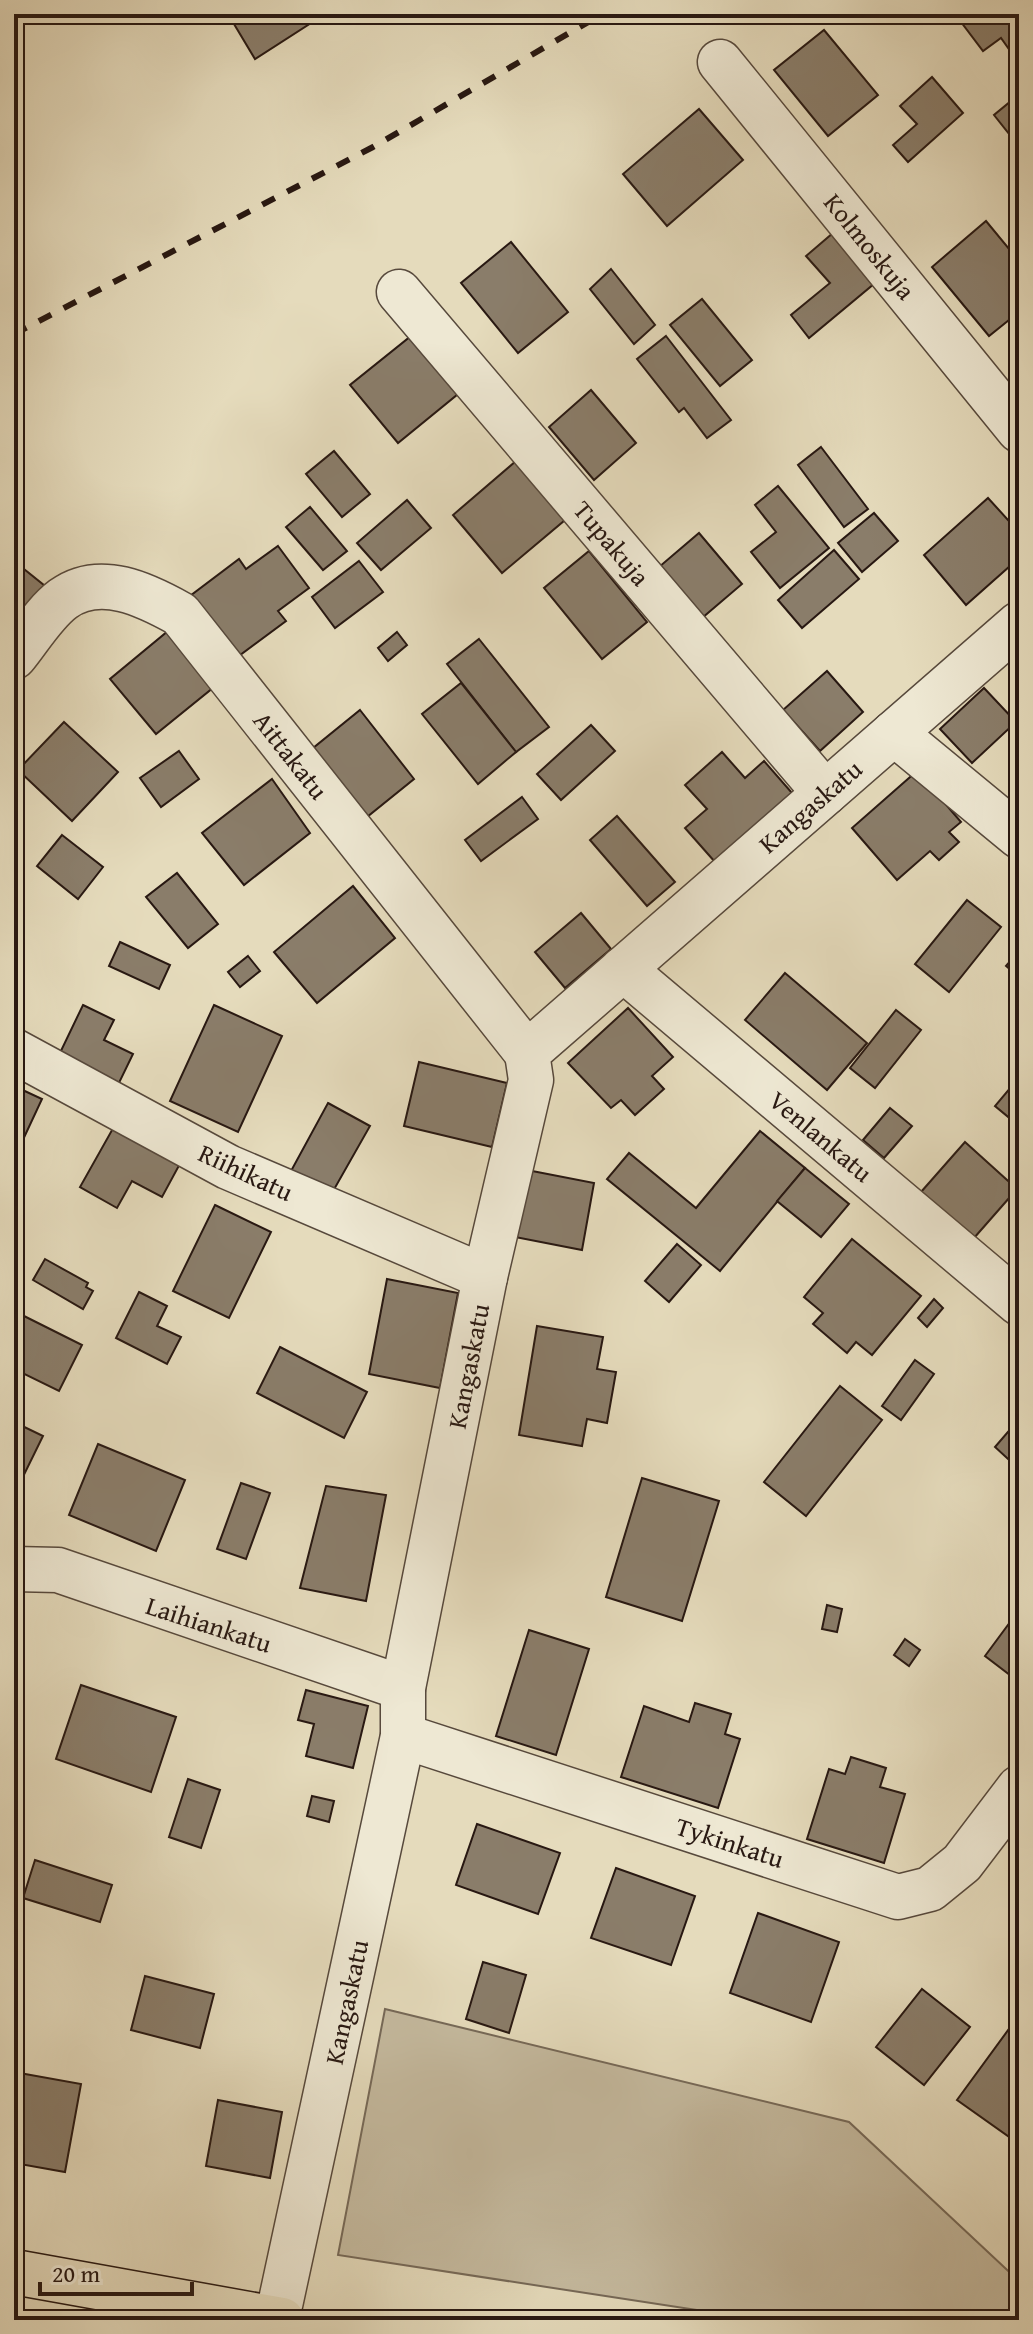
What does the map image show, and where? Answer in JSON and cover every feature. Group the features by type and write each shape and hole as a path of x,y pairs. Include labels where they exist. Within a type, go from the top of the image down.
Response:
{"main road":[{"path":"14,2272 280,2320"}],"street":[{"name":"Kolmoskuja","path":"720,62 1019,430"},
{"name":"Tupakuja","path":"399,292 825,793"},
{"name":"Aittakatu","path":"14,657 63,599 101,586 145,595 180,614 527,1053"},
{"name":"Kangaskatu","path":"280,2320 403,1736 403,1688 485,1277 531,1080 527,1053 1019,624"},
{"path":"894,733 1019,836"},
{"name":"Venlankatu","path":"623,969 1019,1303"},
{"name":"Riihikatu","path":"14,1051 228,1167 485,1277"},
{"name":"Laihiankatu","path":"14,1569 58,1570 403,1688"},
{"name":"Tykinkatu","path":"403,1736 898,1897 930,1889 962,1863 1019,1788"}],"shaded area":[{"path":"385,2009 849,2122 1019,2281 1019,2320 762,2320 338,2255"}],"building":[{"path":"228,14 325,14 255,59"},
{"path":"955,14 1019,14 1019,51 1013,55 1001,38 983,51"},
{"path":"824,30 878,95 828,136 774,70"},
{"path":"932,77 963,113 908,162 893,145 917,124 900,106"},
{"path":"1011,101 1019,111 1019,128 1010,135 994,115"},
{"path":"699,109 743,160 667,226 623,174"},
{"path":"986,221 1019,261 1019,312 989,336 932,267"},
{"path":"833,233 875,283 809,338 791,315 830,283 806,256"},
{"path":"511,242 568,312 518,353 461,283"},
{"path":"611,269 655,325 634,344 590,289"},
{"path":"702,299 752,360 720,386 670,325"},
{"path":"411,336 458,394 398,443 350,385"},
{"path":"666,336 731,420 707,438 684,408 679,412 637,359"},
{"path":"591,390 636,443 594,480 549,427"},
{"path":"821,447 868,509 844,527 798,465"},
{"path":"334,451 370,494 342,517 306,474"},
{"path":"516,461 565,520 502,573 453,515"},
{"path":"778,486 829,548 780,588 751,552 776,532 755,505"},
{"path":"988,498 1019,532 1019,558 966,605 924,555"},
{"path":"407,500 431,528 381,570 357,543"},
{"path":"310,507 347,551 323,570 286,527"},
{"path":"874,513 898,541 862,572 838,543"},
{"path":"699,533 742,584 702,618 659,567"},
{"path":"278,546 309,588 278,611 286,621 232,661 186,599 239,559 246,569"},
{"path":"834,550 859,579 802,628 778,600"},
{"path":"589,551 647,622 602,659 544,588"},
{"path":"14,561 45,586 14,624"},
{"path":"359,561 383,592 335,628 312,597"},
{"path":"168,631 214,687 156,734 110,679"},
{"path":"397,632 407,645 388,661 378,648"},
{"path":"479,639 549,727 516,752 447,664"},
{"path":"827,671 863,712 820,751 783,710"},
{"path":"461,683 516,752 478,784 422,714"},
{"path":"984,688 1016,722 972,763 940,729"},
{"path":"360,710 414,779 362,821 307,753"},
{"path":"64,722 118,772 72,821 18,770"},
{"path":"591,725 615,751 561,800 537,774"},
{"path":"179,751 199,779 161,807 140,778"},
{"path":"722,752 745,778 764,761 792,793 715,862 685,828 707,809 685,785"},
{"path":"917,771 961,822 949,832 959,842 939,860 930,851 897,880 852,828"},
{"path":"272,779 310,833 244,885 202,833"},
{"path":"522,797 538,819 481,861 465,840"},
{"path":"617,816 675,882 647,906 590,840"},
{"path":"62,835 103,867 78,899 37,866"},
{"path":"177,873 218,924 188,948 146,897"},
{"path":"353,886 395,938 317,1003 274,952"},
{"path":"967,900 1001,927 949,992 915,964"},
{"path":"581,913 611,949 565,988 535,952"},
{"path":"120,942 170,965 159,989 109,966"},
{"path":"1019,951 1019,977 1006,966"},
{"path":"248,956 260,971 240,987 228,972"},
{"path":"785,973 867,1043 827,1090 745,1020"},
{"path":"83,1005 114,1020 104,1040 133,1054 117,1087 58,1057"},
{"path":"214,1005 282,1036 238,1132 170,1101"},
{"path":"628,1008 673,1057 652,1076 664,1089 635,1115 621,1100 611,1108 568,1063"},
{"path":"896,1010 921,1030 875,1088 850,1068"},
{"path":"419,1062 507,1083 492,1147 404,1126"},
{"path":"1016,1081 1019,1083 1019,1126 995,1106"},
{"path":"14,1086 42,1099 14,1159"},
{"path":"328,1103 370,1126 332,1193 291,1171"},
{"path":"890,1108 912,1126 884,1158 863,1140"},
{"path":"116,1123 182,1160 162,1197 132,1181 117,1208 80,1187"},
{"path":"760,1131 805,1168 720,1271 607,1179 629,1153 696,1208"},
{"path":"965,1142 1017,1189 974,1238 921,1192"},
{"path":"805,1168 849,1204 821,1237 777,1201"},
{"path":"527,1170 594,1183 582,1250 515,1237"},
{"path":"215,1205 271,1232 229,1318 173,1291"},
{"path":"852,1239 921,1296 872,1355 856,1342 847,1353 813,1324 823,1313 804,1297"},
{"path":"677,1244 701,1265 669,1302 645,1281"},
{"path":"45,1259 88,1283 86,1287 93,1291 83,1309 33,1280"},
{"path":"387,1279 458,1293 440,1388 369,1374"},
{"path":"139,1292 167,1306 157,1326 181,1337 167,1364 116,1338"},
{"path":"934,1299 943,1308 927,1327 918,1318"},
{"path":"22,1315 82,1345 59,1391 14,1369 14,1331"},
{"path":"537,1326 603,1337 597,1369 616,1372 607,1423 587,1419 582,1446 519,1435"},
{"path":"280,1347 367,1392 344,1438 257,1393"},
{"path":"915,1360 934,1374 901,1420 882,1406"},
{"path":"840,1386 882,1420 806,1516 764,1482"},
{"path":"1019,1419 1019,1469 995,1447"},
{"path":"14,1422 43,1436 14,1495"},
{"path":"98,1444 185,1480 156,1551 69,1515"},
{"path":"642,1478 719,1501 682,1621 606,1597"},
{"path":"241,1483 270,1493 246,1559 217,1549"},
{"path":"326,1486 386,1495 366,1601 300,1588"},
{"path":"827,1605 842,1609 837,1632 822,1629"},
{"path":"1019,1610 1019,1682 985,1656"},
{"path":"529,1630 589,1649 556,1755 496,1736"},
{"path":"905,1639 920,1650 909,1666 894,1655"},
{"path":"81,1685 176,1717 151,1792 56,1759"},
{"path":"306,1690 368,1706 353,1768 306,1756 314,1724 298,1720"},
{"path":"695,1703 731,1714 725,1734 740,1739 718,1808 621,1777 644,1706 689,1722"},
{"path":"851,1757 886,1768 880,1787 905,1794 884,1863 807,1839 829,1769 845,1774"},
{"path":"188,1779 220,1790 201,1848 169,1837"},
{"path":"312,1796 334,1801 329,1822 307,1816"},
{"path":"477,1824 560,1853 538,1914 456,1885"},
{"path":"35,1860 112,1885 100,1922 23,1898"},
{"path":"616,1868 695,1896 671,1965 591,1938"},
{"path":"758,1913 839,1942 811,2022 730,1993"},
{"path":"483,1962 526,1975 509,2033 466,2019"},
{"path":"145,1976 214,1994 200,2048 131,2030"},
{"path":"922,1989 970,2027 924,2085 876,2047"},
{"path":"1014,2022 1019,2026 1019,2144 957,2100"},
{"path":"14,2072 81,2084 65,2172 14,2163"},
{"path":"218,2100 282,2112 270,2178 206,2166"}],"railway":[{"path":"14,334 373,147 602,14"}]}
